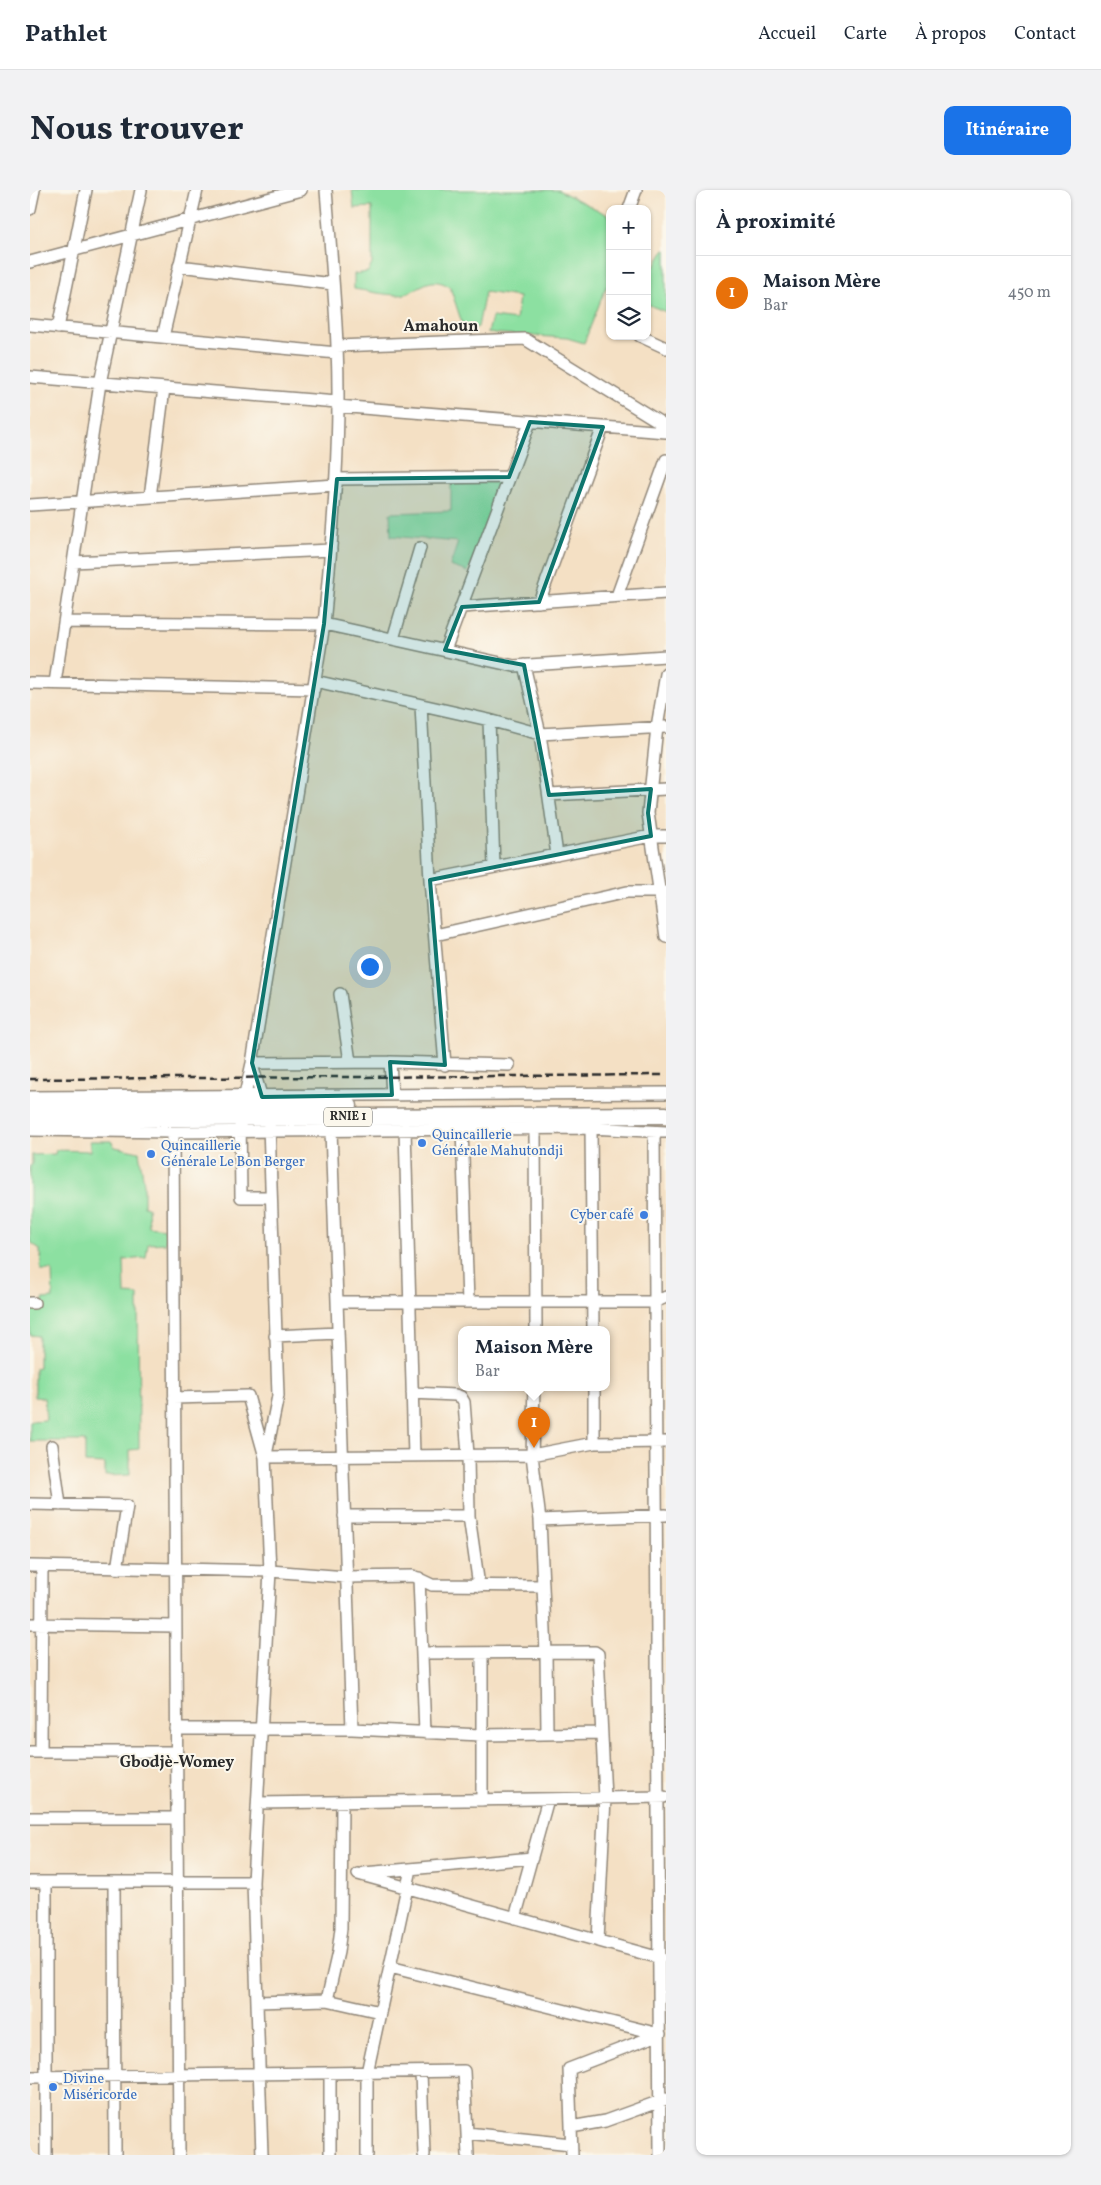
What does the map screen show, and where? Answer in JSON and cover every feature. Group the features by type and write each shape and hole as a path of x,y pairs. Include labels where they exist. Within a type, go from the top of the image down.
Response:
{"highway":[{"name":"RNIE 1","path":"266,1113 666,1104"},
{"name":"RNIE 1","path":"30,1107 242,1113 666,1115"},
{"name":"RNIE 1","path":"30,1119 242,1113"}],"street":[{"path":"30,209 34,190"},
{"path":"58,328 86,190"},
{"path":"55,683 100,383 141,190"},
{"path":"163,337 197,190"},
{"path":"30,262 275,194 301,190"},
{"path":"271,1197 241,1197 242,1113 252,1063 324,624 332,550 336,482 337,349 326,190"},
{"path":"631,205 636,190"},
{"path":"180,266 333,284"},
{"path":"30,325 111,333 337,349 525,339 666,426"},
{"path":"649,340 666,348"},
{"path":"30,379 164,388 530,422 666,432"},
{"path":"150,497 164,388"},
{"path":"445,650 530,422"},
{"path":"539,602 603,427"},
{"path":"617,596 666,460"},
{"path":"30,505 336,482 510,477"},
{"path":"393,639 420,548"},
{"path":"73,562 332,550"},
{"path":"462,607 666,593"},
{"path":"64,622 324,624 514,666 666,656"},
{"path":"524,665 540,734 557,855"},
{"path":"666,674 662,727 648,813 663,892 666,937"},
{"path":"30,683 314,685 421,705 489,720 540,734 662,727"},
{"path":"421,705 430,880 445,1065"},
{"path":"489,720 494,867"},
{"path":"549,795 666,788"},
{"path":"430,880 651,836 666,836"},
{"path":"435,935 627,892 663,892"},
{"path":"340,994 350,1062"},
{"path":"252,1063 390,1062 445,1065 510,1065"},
{"path":"390,1062 392,1095"},
{"path":"252,1063 266,1113 278,1396 265,1457"},
{"path":"30,1097 242,1113 266,1113 392,1095 666,1093"},
{"path":"30,1130 173,1132 242,1113"},
{"path":"266,1113 331,1130 591,1128 666,1132"},
{"path":"535,1128 536,1326"},
{"path":"591,1128 593,1326"},
{"path":"462,1129 468,1302"},
{"path":"331,1130 352,1729"},
{"path":"405,1130 414,1456"},
{"path":"173,1132 179,2155"},
{"path":"654,1132 660,1212 661,1374 663,1929 660,1958 663,2100 660,2155"},
{"path":"337,1302 593,1302 660,1299"},
{"path":"275,1336 338,1333"},
{"path":"534,1391 532,1455 540,1520 546,1653 547,1732"},
{"path":"594,1391 594,1443"},
{"path":"412,1393 461,1396 466,1412 469,1516 479,1586"},
{"path":"174,1398 248,1396 265,1457 270,1571 253,1882 262,2155"},
{"path":"265,1457 532,1455 594,1443 661,1442"},
{"path":"52,1446 60,1505"},
{"path":"30,1504 127,1506 117,1569"},
{"path":"540,1520 661,1515"},
{"path":"344,1516 469,1516"},
{"path":"176,1752 36,1752 36,1566 270,1571 346,1577 413,1576 432,1585 543,1586"},
{"path":"419,1578 424,1733"},
{"path":"36,1624 175,1626"},
{"path":"422,1653 595,1652 598,1654 605,1798 598,1941"},
{"path":"482,1654 482,1800"},
{"path":"176,1729 352,1729 481,1735 601,1732"},
{"path":"258,1803 662,1797"},
{"path":"515,1918 548,1799"},
{"path":"327,2000 338,1952 341,1928 342,1802"},
{"path":"30,1818 177,1818"},
{"path":"342,1875 532,1858"},
{"path":"367,2155 367,2073 411,1869"},
{"path":"358,1874 660,1958"},
{"path":"30,1882 253,1882"},
{"path":"46,1882 46,2155"},
{"path":"114,1882 115,2155"},
{"path":"390,1966 662,2033"},
{"path":"257,2002 327,2000 380,2012"},
{"path":"467,2133 572,2150 569,2068 662,2033"},
{"path":"30,2077 464,2071 468,2155"},
{"path":"421,2072 424,2155"},
{"path":"330,2073 330,2155"},
{"path":"571,2127 605,2121 663,2100"}],"highlighted area":[{"path":"530,422 603,427 539,602 462,607 445,650 524,665 549,795 651,789 648,813 651,836 430,880 445,1065 390,1062 392,1095 262,1097 252,1063 324,624 337,479 509,477"}],"green space":[{"path":"352,190 558,190 606,214 606,287 584,343 567,338 488,333 492,317 516,320 519,297 485,292 478,327 465,332 450,287 442,283 429,283 405,294 398,295 354,289 354,274 368,272 372,264 372,207 354,208"},
{"path":"664,250 666,250 666,312 651,306 651,264 655,266"},
{"path":"502,482 468,572 450,566 458,542 391,536 390,513 451,511 451,483"},
{"path":"90,1141 111,1141 115,1147 139,1152 144,1184 144,1206 148,1207 149,1227 166,1229 166,1243 148,1244 146,1258 124,1260 125,1294 138,1295 139,1449 130,1450 130,1475 105,1476 105,1464 85,1463 85,1441 30,1441 30,1421 46,1420 44,1398 35,1397 35,1368 39,1367 39,1336 30,1335 30,1308 42,1308 43,1299 53,1298 52,1270 41,1270 40,1249 30,1242 30,1166 32,1165 32,1155 55,1154 56,1150 90,1151"}],"railway":[{"path":"30,1079 666,1075"}],"place":[{"name":"Quincaillerie Générale Mahutondji","path":"422,1143"},
{"name":"Quincaillerie Générale Le Bon Berger","path":"151,1154"},
{"name":"Cyber café","path":"644,1215"},
{"name":"Maison Mère","path":"534,1448"},
{"name":"Divine Miséricorde","path":"53,2087"}],"district":[{"name":"Amahoun","path":"441,327"},
{"name":"Gbodjè-Womey","path":"177,1763"}]}
